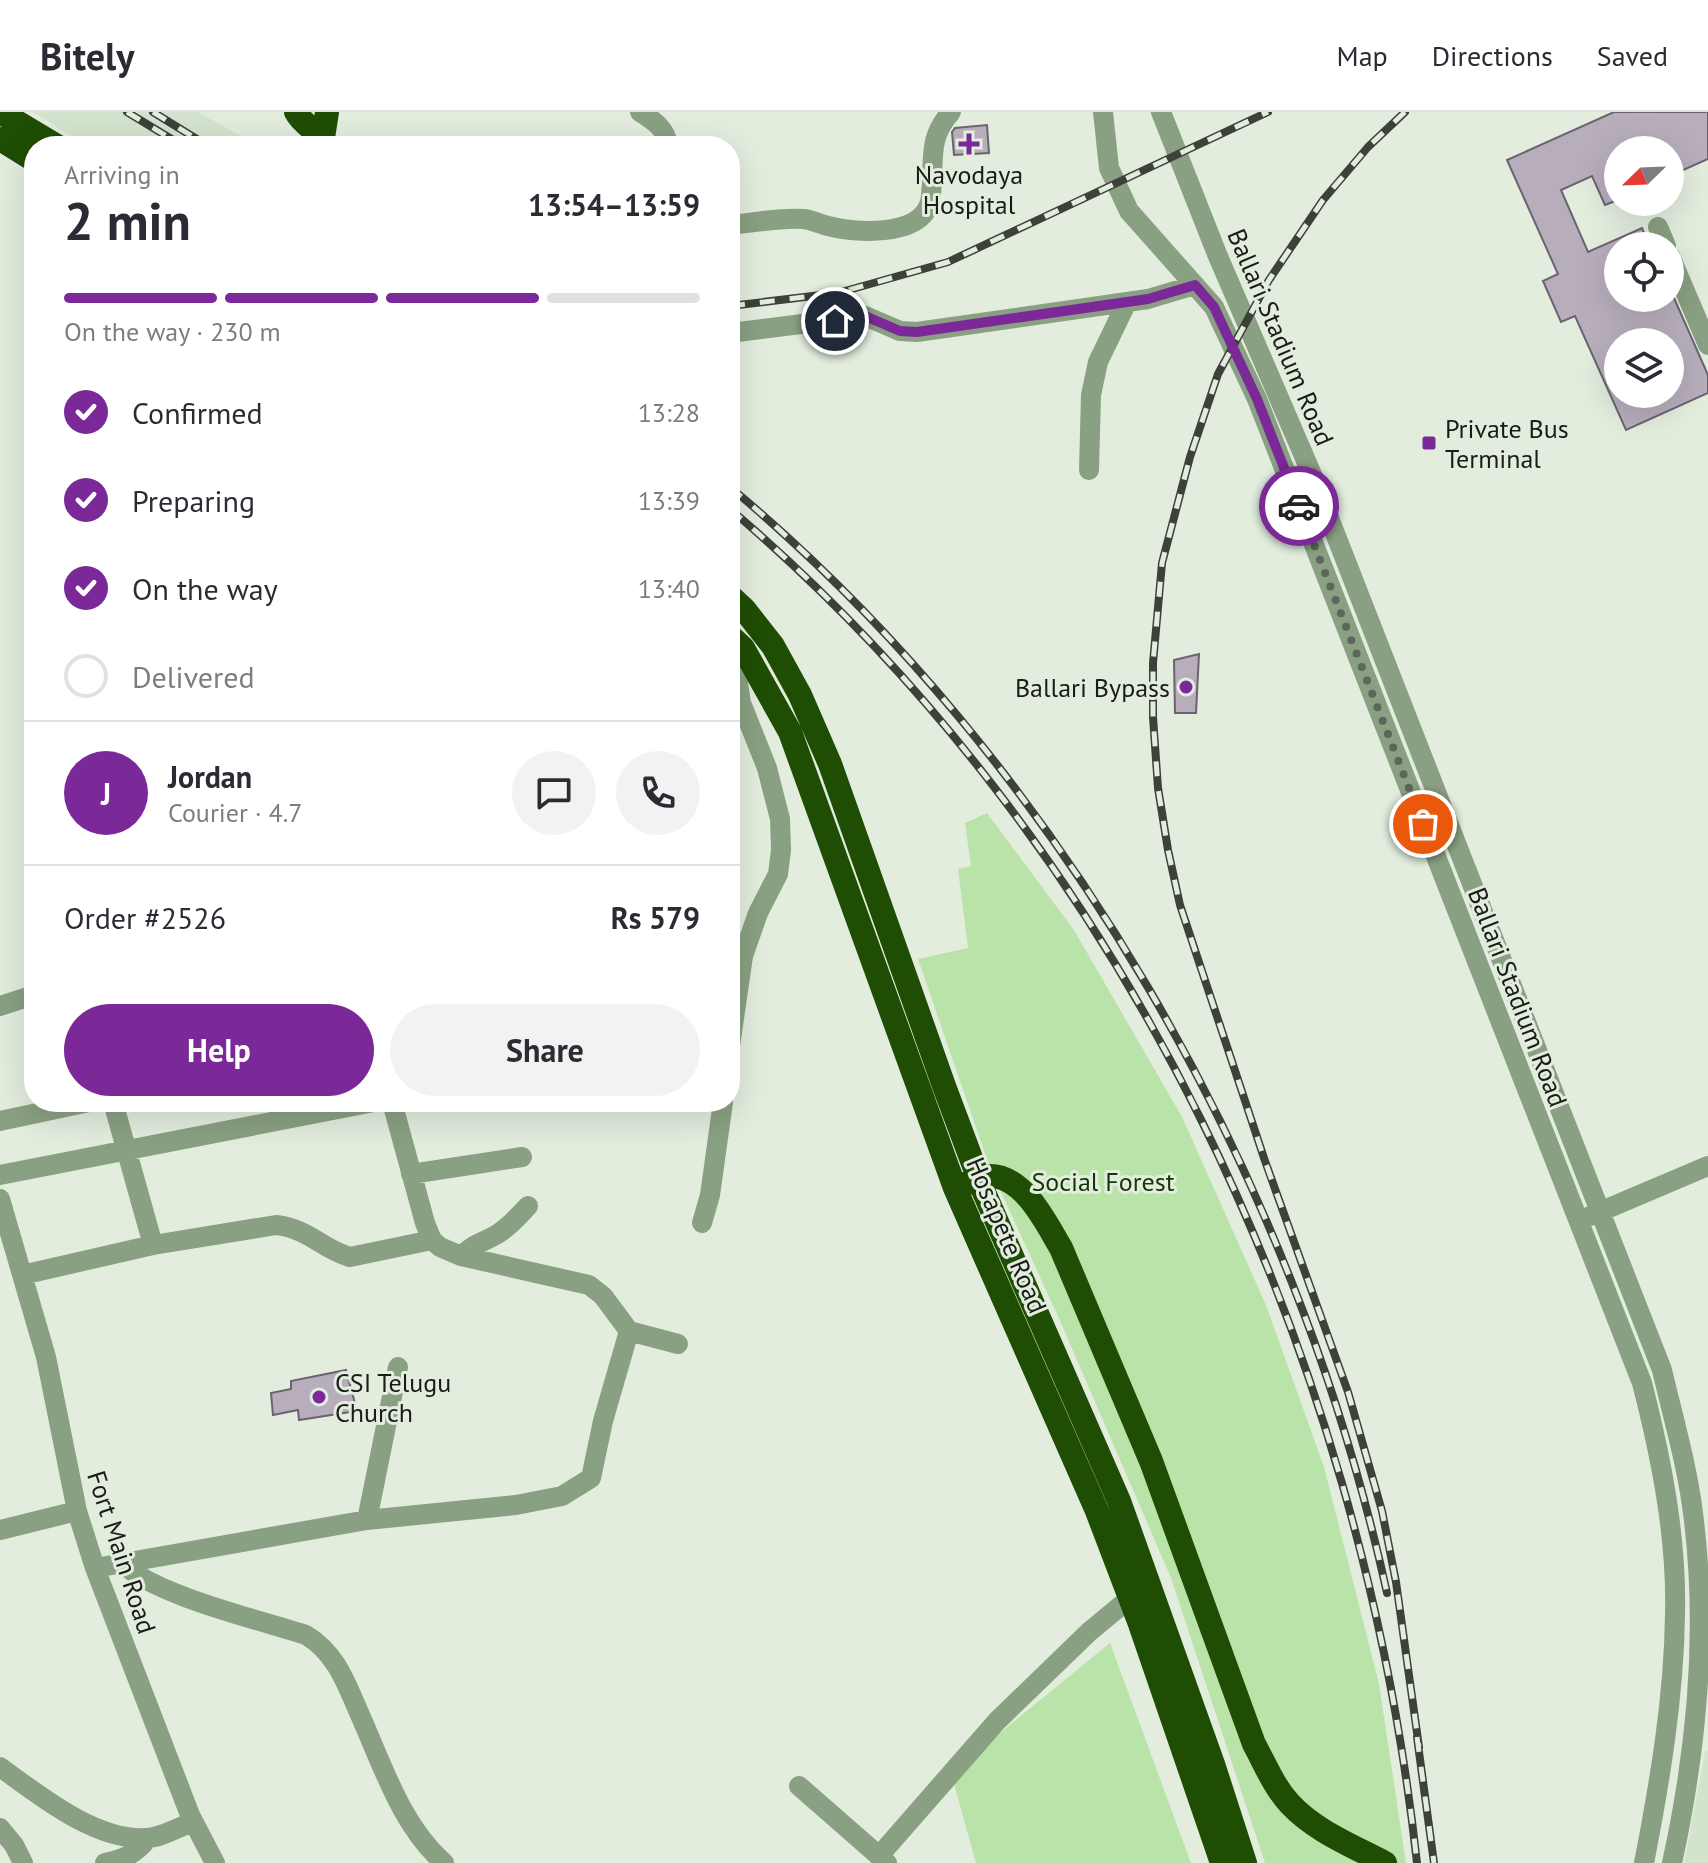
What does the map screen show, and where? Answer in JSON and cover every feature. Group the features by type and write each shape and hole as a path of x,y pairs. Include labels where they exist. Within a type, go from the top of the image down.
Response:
{"highway":[{"path":"0,112 40,136"},
{"path":"296,112 318,136"},
{"path":"325,136 327,112"},
{"path":"0,139 24,154"},
{"name":"Hosapete Road","path":"740,605 780,658 800,695 847,808 979,1178 1119,1501 1245,1863"},
{"name":"Hosapete Road","path":"740,649 790,732 955,1188 1097,1511 1222,1863"},
{"path":"955,1188 990,1176 1016,1186 1029,1199 1061,1248 1151,1461 1254,1744 1288,1802 1310,1822 1385,1863"}],"street":[{"path":"640,112 657,123 665,136"},
{"path":"740,224 807,219 829,227 860,230 906,227 916,223 931,203 933,143 939,125 951,112"},
{"name":"Ballari Stadium Road","path":"1103,112 1109,168 1129,211 1214,307 1257,399 1642,1383 1669,1523 1675,1612 1660,1771 1644,1863"},
{"name":"Ballari Stadium Road","path":"1161,112 1217,254 1313,477 1662,1370 1693,1511 1701,1623 1702,1720 1688,1775 1672,1863"},
{"path":"1658,227 1660,232"},
{"path":"740,332 865,316 908,333 1127,302 1195,285"},
{"path":"1684,289 1708,345"},
{"path":"1089,470 1091,395 1098,362 1127,302"},
{"path":"1290,485 1313,477"},
{"path":"740,696 767,768 780,819 781,850 778,874 758,913 743,956 740,977"},
{"path":"0,1006 24,998"},
{"path":"0,1121 42,1112"},
{"path":"116,1112 153,1245"},
{"path":"0,1175 323,1112"},
{"path":"395,1112 432,1240 440,1247 461,1256 589,1285 603,1296 629,1331 678,1344"},
{"path":"702,1223 710,1195 722,1112"},
{"path":"411,1174 522,1157"},
{"path":"1578,1222 1708,1166"},
{"name":"Fort Main Road","path":"0,1199 46,1357 77,1511 95,1568 193,1822 215,1863"},
{"path":"461,1256 471,1246 495,1236 528,1206"},
{"path":"22,1275 153,1245 276,1225 294,1227 338,1254 350,1257 432,1240"},
{"path":"95,1568 367,1520 516,1505 562,1496 591,1478 603,1421 629,1331"},
{"path":"367,1520 398,1367"},
{"path":"0,1530 77,1511"},
{"path":"122,1563 132,1572 165,1589 306,1635 321,1644 341,1672 416,1833 444,1863"},
{"path":"799,1786 883,1859 997,1721 1089,1632 1130,1598"},
{"path":"0,1767 56,1806 116,1834 148,1838 193,1822"},
{"path":"1660,1771 1688,1775"},
{"path":"0,1828 23,1863"},
{"path":"105,1863 129,1856 139,1850 148,1838"}],"shaded area":[{"path":"33,112 198,112 241,136 71,136"},
{"path":"1708,1750 1708,1863 1684,1863 1705,1752"}],"green space":[{"name":"Social Forest","path":"987,813 1074,930 1182,1117 1266,1305 1324,1467 1379,1684 1406,1863 1265,1863 1171,1578 990,1168 918,959 968,948 958,869 971,866 965,823"},
{"path":"1110,1643 1191,1863 976,1863 951,1773"}],"building":[{"path":"1614,112 1708,112 1708,159 1684,170 1684,136 1604,136 1604,203 1592,176 1561,190 1588,252 1604,245 1604,312 1680,312 1708,375 1708,393 1684,404 1684,328 1604,328 1604,381 1575,316 1561,322 1543,281 1558,274 1507,160"},
{"path":"987,125 989,153 954,155 952,132 955,128"},
{"path":"1616,408 1675,408 1626,430"},
{"name":"Ballari Bypass","path":"1199,654 1196,713 1175,713 1174,660"},
{"path":"346,1370 357,1411 299,1420 298,1410 273,1415 271,1393 291,1389 291,1381"}],"railway":[{"path":"127,112 167,136"},
{"path":"153,112 192,136"},
{"path":"740,305 838,293 948,262 1268,112"},
{"path":"1405,112 1368,147 1323,200 1269,280 1218,374 1190,457 1162,563 1153,663 1153,717 1158,788 1180,905 1265,1161 1348,1392 1382,1511 1396,1582 1419,1747"},
{"path":"740,496 849,596 958,716 1058,847 1147,986 1226,1132 1292,1283 1346,1437 1387,1593"},
{"path":"740,519 871,643 997,791 1107,951 1201,1120 1280,1298 1342,1483 1388,1672 1417,1863"},
{"path":"1417,1737 1434,1863"}],"way so far":[{"path":"1299,506 1423,824"}],"place":[{"name":"Navodaya Hospital","path":"969,144"},
{"name":"Private Bus Terminal","path":"1429,443"},
{"name":"Ballari Bypass","path":"1186,687"},
{"name":"CSI Telugu Church","path":"319,1397"}],"route":[{"path":"835,321 865,316 908,333 1148,299 1195,285 1214,307 1257,399 1299,506"}]}
